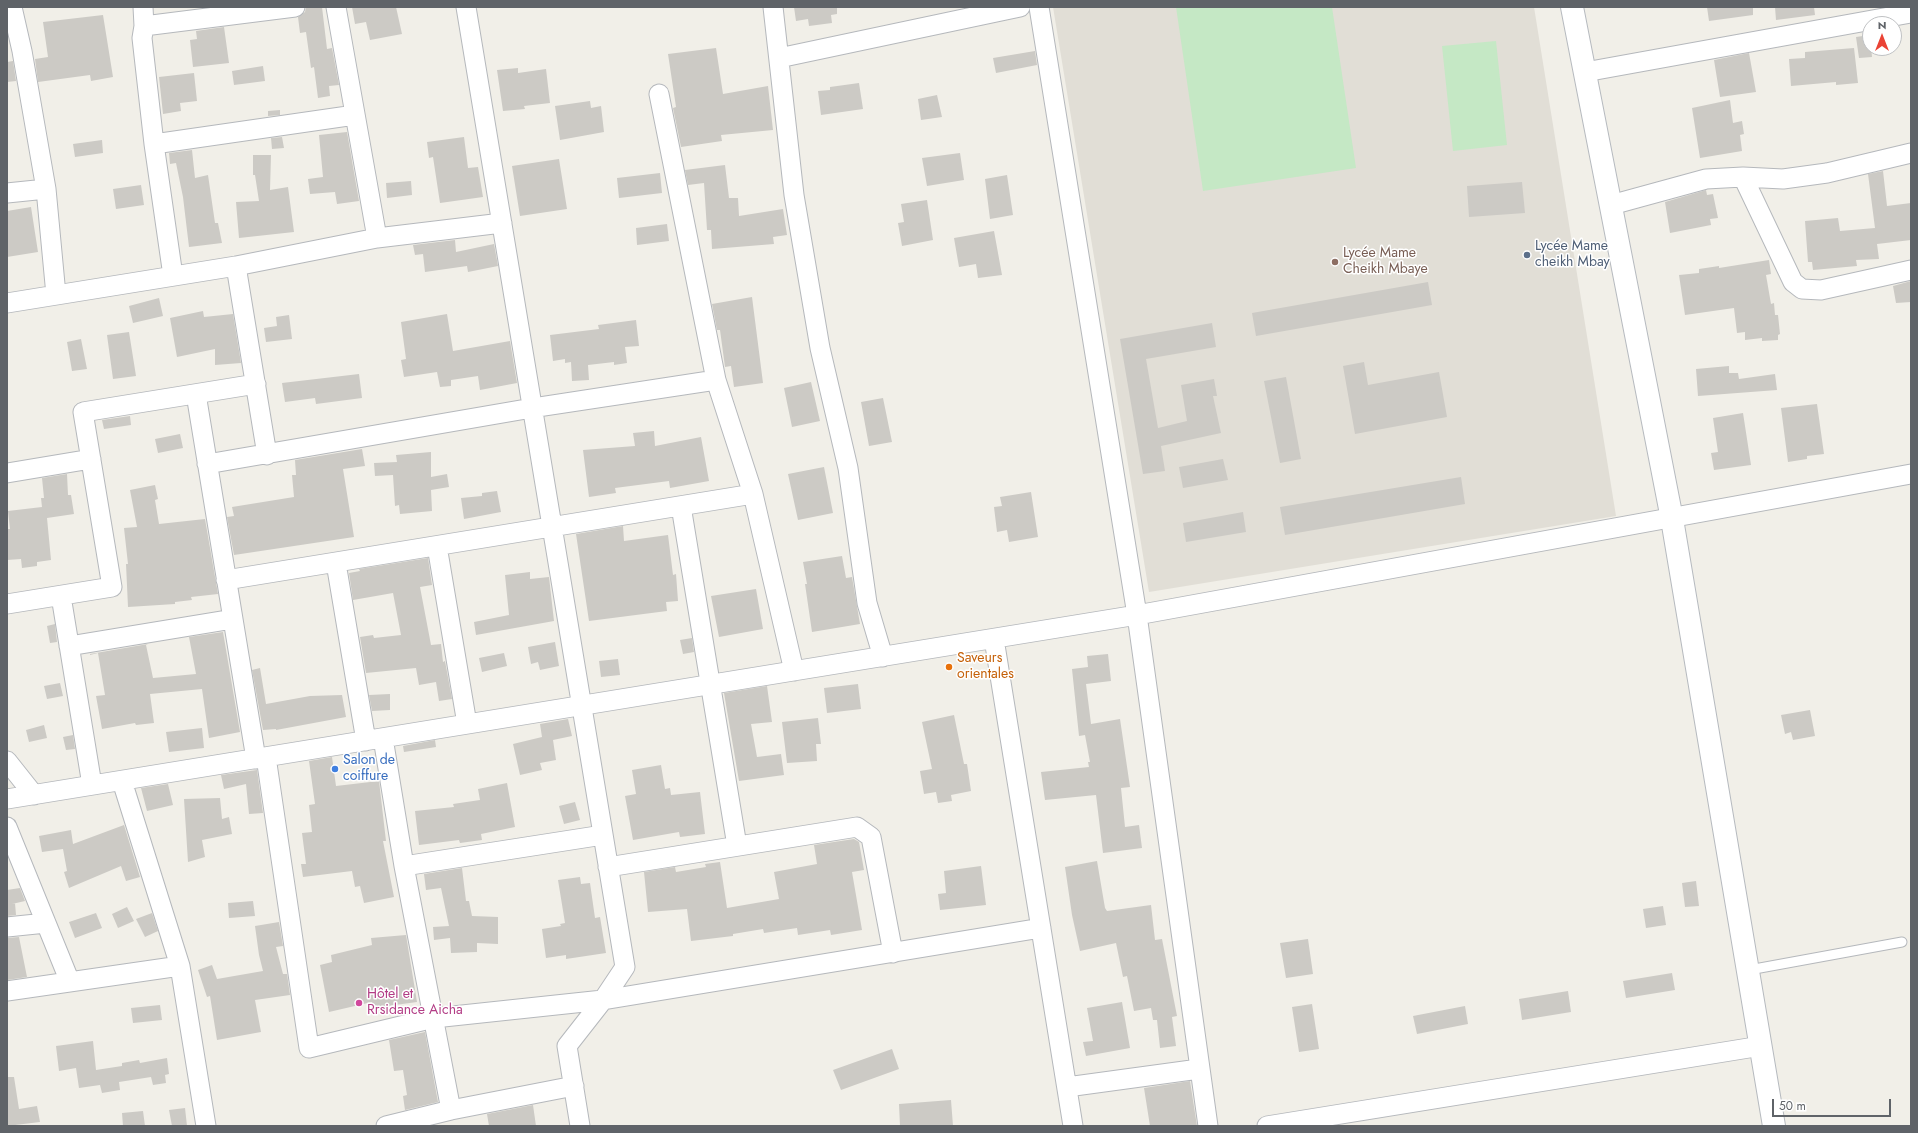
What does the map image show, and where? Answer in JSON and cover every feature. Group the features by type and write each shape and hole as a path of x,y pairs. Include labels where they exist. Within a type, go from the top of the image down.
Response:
{"main road":[{"path":"1572,7 1672,519 1774,1126"}],"street":[{"path":"12,7 15,53 46,189 56,295"},
{"path":"142,7 144,26 142,38 154,144 173,276"},
{"path":"144,26 295,7"},
{"path":"336,7 377,238"},
{"path":"466,7 625,967 603,1000 567,1046 580,1126"},
{"path":"773,7 780,58 794,195 820,348 848,468 867,603 883,656"},
{"path":"780,58 1020,7"},
{"path":"1039,7 1137,615 1208,1126"},
{"path":"1585,72 1911,13"},
{"path":"659,94 716,380 753,494 794,671"},
{"path":"154,144 355,115"},
{"path":"1611,205 1706,179 1743,177 1783,179 1827,173 1911,153"},
{"path":"1743,177 1794,282 1802,289 1822,290 1911,270"},
{"path":"7,193 46,189"},
{"path":"7,303 236,266 377,238 502,223"},
{"path":"236,266 267,455"},
{"path":"207,464 267,455 532,408 716,380"},
{"path":"7,604 112,587 83,412 256,384"},
{"path":"196,394 226,580 261,758 309,1048 434,1018 603,1000 1041,928"},
{"path":"7,473 91,460"},
{"path":"7,799 1137,615 1672,519 1911,474"},
{"path":"226,580 753,494"},
{"path":"681,506 737,846"},
{"path":"437,546 467,724"},
{"path":"336,563 374,739 404,866 451,1110"},
{"path":"61,596 92,785"},
{"path":"69,646 233,619"},
{"path":"994,639 1074,1126"},
{"path":"7,761 34,795"},
{"path":"122,781 180,966 206,1126"},
{"path":"7,827 70,982"},
{"path":"608,867 857,827 865,831 871,837 893,953"},
{"path":"404,866 603,835"},
{"path":"7,927 46,923"},
{"path":"7,991 180,966"},
{"path":"1266,1126 1761,1046"},
{"path":"1067,1087 1199,1069"},
{"path":"386,1126 419,1122 451,1110 574,1086"}],"lane":[{"path":"1749,970 1902,942"}],"shaded area":[{"name":"Lycée Mame Cheikh Mbaye","path":"1053,7 1534,7 1616,516 1149,592"}],"green space":[{"path":"1176,7 1332,7 1356,168 1203,191"},
{"path":"1496,41 1507,145 1453,151 1442,46"}],"building":[{"path":"306,7 322,7 327,49 332,48 339,85 329,86 330,96 318,98 314,67 311,68 306,32 300,33 298,17 305,12"},
{"path":"352,7 396,7 402,34 370,40 366,22 355,24"},
{"path":"794,7 837,7 837,14 831,15 832,23 809,26 808,19 796,21"},
{"path":"1707,7 1753,7 1753,15 1709,21"},
{"path":"1775,7 1814,7 1815,15 1776,20"},
{"path":"103,15 113,77 91,81 90,75 38,82 35,59 48,57 43,22"},
{"path":"224,27 229,63 193,67 190,40 197,39 196,31"},
{"path":"1862,36 1862,56 1872,57 1859,58 1856,37"},
{"path":"716,48 723,94 768,86 773,130 721,135 722,141 681,147 673,108 676,107 668,54"},
{"path":"1854,48 1858,83 1836,85 1836,82 1791,86 1789,59 1805,58 1805,52"},
{"path":"1035,51 1037,65 996,73 993,58"},
{"path":"1749,53 1756,92 1720,97 1714,60"},
{"path":"13,61 16,81 7,82 7,62"},
{"path":"263,66 265,81 234,85 232,71"},
{"path":"518,68 518,73 546,69 550,103 524,106 525,109 503,111 497,70"},
{"path":"194,73 197,101 180,103 181,111 163,114 159,77"},
{"path":"859,83 863,109 821,115 818,91 830,90 830,87"},
{"path":"937,95 942,117 921,120 918,99"},
{"path":"1730,100 1733,123 1742,121 1744,134 1740,135 1742,151 1700,158 1692,108"},
{"path":"590,101 591,108 601,106 604,132 560,140 555,106"},
{"path":"280,110 280,115 268,116 268,111"},
{"path":"347,132 359,201 337,204 335,192 310,194 308,179 323,177 319,135"},
{"path":"282,137 284,148 272,149 271,138"},
{"path":"464,137 468,168 478,167 483,197 440,203 433,157 429,158 427,142"},
{"path":"102,140 103,153 75,157 73,144"},
{"path":"192,150 195,178 208,175 215,223 218,223 222,243 189,247 183,197 176,163 170,164 169,153"},
{"path":"960,153 964,180 927,186 922,158"},
{"path":"253,155 271,155 270,190 288,187 294,232 239,238 236,202 259,201 255,175 253,175"},
{"path":"559,159 567,209 520,216 512,166"},
{"path":"725,165 729,198 738,198 739,216 783,209 787,235 773,237 774,244 712,249 711,230 707,230 704,183 688,185 685,170"},
{"path":"1883,171 1887,206 1911,203 1911,240 1877,244 1879,259 1856,260 1857,266 1813,270 1812,262 1808,262 1805,221 1838,218 1840,231 1875,228 1868,174"},
{"path":"660,173 662,193 619,198 617,178"},
{"path":"1007,175 1013,215 990,219 985,179"},
{"path":"411,181 412,195 387,198 386,183"},
{"path":"1522,182 1525,213 1469,217 1467,186"},
{"path":"141,185 144,205 116,209 113,189"},
{"path":"1706,190 1707,195 1713,194 1718,218 1710,219 1711,225 1670,233 1665,202"},
{"path":"927,200 933,240 902,246 898,223 904,222 901,204"},
{"path":"31,207 38,252 7,257 7,211"},
{"path":"667,224 669,241 637,245 636,228"},
{"path":"994,231 1002,275 978,278 976,264 959,267 954,238"},
{"path":"455,240 456,252 494,244 498,266 468,272 467,266 425,272 423,254 415,255 413,245"},
{"path":"1769,260 1771,274 1766,275 1771,304 1774,303 1775,315 1778,315 1780,334 1778,335 1778,340 1762,341 1762,338 1745,340 1745,332 1737,333 1734,308 1685,315 1679,275 1699,273 1699,269 1719,266 1719,268"},
{"path":"1911,281 1911,302 1896,303 1893,286"},
{"path":"1428,282 1432,305 1256,336 1252,313"},
{"path":"752,297 763,383 734,387 731,366 725,367 720,330 717,330 712,304"},
{"path":"159,298 163,316 133,323 129,306"},
{"path":"203,311 204,317 233,314 241,363 215,365 215,349 177,357 170,318"},
{"path":"447,314 453,351 510,341 517,383 480,390 478,376 451,380 451,386 440,387 437,372 404,377 401,360 406,359 401,322"},
{"path":"289,315 292,339 266,342 264,328 277,326 276,317"},
{"path":"636,320 639,346 625,347 627,363 614,365 614,362 588,365 589,380 572,381 571,362 565,363 565,359 553,361 550,335 599,329 598,325"},
{"path":"1212,323 1216,347 1146,359 1158,428 1187,421 1181,385 1214,379 1217,396 1213,396 1221,433 1161,446 1165,471 1143,474 1120,339"},
{"path":"129,332 136,376 113,379 107,335"},
{"path":"81,339 87,369 72,371 67,342"},
{"path":"1364,362 1368,385 1439,372 1447,417 1355,434 1343,366"},
{"path":"1729,366 1729,373 1738,373 1739,379 1775,374 1777,390 1698,396 1696,369"},
{"path":"359,374 362,398 316,404 315,398 285,402 282,383"},
{"path":"1286,377 1301,459 1280,463 1264,381"},
{"path":"811,382 820,421 792,427 784,388"},
{"path":"883,398 892,442 869,446 861,402"},
{"path":"1817,404 1824,454 1807,456 1807,459 1788,462 1781,408"},
{"path":"1743,413 1751,465 1714,470 1711,453 1718,452 1713,418"},
{"path":"130,416 131,425 104,429 102,420"},
{"path":"654,431 655,446 701,437 709,481 670,488 669,481 615,488 616,493 589,497 583,450 635,446 633,433"},
{"path":"180,434 183,448 158,453 155,439"},
{"path":"362,449 365,466 343,469 354,537 234,555 227,517 234,516 232,507 294,497 292,475 296,475 295,460"},
{"path":"431,452 431,477 447,474 449,487 431,490 432,511 400,514 399,505 395,506 393,475 375,476 374,463 397,462 396,455"},
{"path":"1223,459 1228,480 1183,488 1179,467"},
{"path":"824,467 833,513 798,520 788,474"},
{"path":"67,474 68,495 71,495 74,514 47,518 51,560 37,562 37,566 22,568 21,559 7,560 7,529 10,529 8,511 42,507 41,498 44,498 42,478"},
{"path":"1461,477 1465,504 1285,535 1280,507"},
{"path":"155,485 158,499 155,500 159,524 205,519 218,594 191,597 192,600 175,602 175,604 128,607 126,564 128,564 124,528 137,527 130,490"},
{"path":"497,491 501,512 464,519 461,498 482,496 482,493"},
{"path":"1031,492 1038,537 1009,542 1007,530 997,532 994,507 1002,506 1000,497"},
{"path":"1243,512 1246,532 1186,542 1183,523"},
{"path":"623,526 624,541 668,535 673,575 676,574 678,601 666,602 667,611 589,621 576,534"},
{"path":"842,556 846,578 852,577 860,624 812,632 803,562"},
{"path":"428,558 432,585 420,587 431,645 441,644 443,662 445,661 452,699 439,701 436,682 419,685 416,668 366,673 360,637 373,635 374,638 401,635 393,593 353,600 349,573 360,571 359,569"},
{"path":"530,572 530,579 549,577 554,621 476,635 474,622 509,615 505,575"},
{"path":"756,589 763,629 719,637 711,596"},
{"path":"55,624 57,642 50,643 47,626"},
{"path":"223,632 240,732 209,738 202,689 150,694 154,723 136,725 135,723 102,729 96,696 105,695 98,653 90,654 148,644 146,645 153,678 196,674 189,637"},
{"path":"692,638 694,652 683,654 680,640"},
{"path":"555,642 559,666 540,670 538,662 531,664 528,647"},
{"path":"504,653 507,666 482,672 479,658"},
{"path":"1108,654 1111,681 1086,684 1091,724 1120,719 1130,787 1121,788 1125,827 1139,825 1142,848 1103,853 1096,795 1045,800 1041,772 1089,767 1088,762 1090,762 1085,735 1079,736 1072,669 1088,667 1087,656"},
{"path":"618,659 620,675 601,677 599,661"},
{"path":"260,668 266,704 310,696 342,695 346,717 276,730 263,730 252,670"},
{"path":"60,683 63,696 47,699 44,686"},
{"path":"858,684 861,709 827,713 824,688"},
{"path":"767,686 772,722 751,724 757,757 781,754 784,775 739,781 724,693"},
{"path":"390,694 390,710 372,711 369,695"},
{"path":"1810,710 1815,736 1793,740 1791,732 1785,734 1781,715"},
{"path":"954,715 964,764 967,764 971,791 951,795 952,801 938,803 936,792 924,794 920,771 932,769 922,722"},
{"path":"818,718 821,744 816,744 817,761 787,763 782,722"},
{"path":"568,719 572,736 553,740 556,760 540,763 542,770 520,775 513,744 542,737 540,724"},
{"path":"44,725 47,738 29,742 26,730"},
{"path":"202,728 204,748 169,752 166,732"},
{"path":"73,735 75,749 66,750 63,737"},
{"path":"435,740 436,747 404,752 403,746"},
{"path":"332,757 336,786 379,781 386,841 383,841 394,897 364,903 360,886 355,887 352,871 303,877 301,864 306,864 302,833 312,832 309,805 315,804 309,761"},
{"path":"661,765 665,789 670,788 671,795 700,792 705,834 680,837 679,832 633,840 625,796 636,794 632,770"},
{"path":"257,770 263,813 249,814 246,784 224,789 221,775"},
{"path":"507,783 515,827 481,834 482,840 460,843 459,840 419,845 415,811 454,807 453,804 480,800 478,789"},
{"path":"168,784 173,805 147,811 141,788"},
{"path":"220,798 222,819 229,817 232,834 202,840 205,857 188,862 184,799"},
{"path":"575,802 580,820 564,824 559,806"},
{"path":"124,825 140,877 126,881 121,866 69,888 64,872 67,871 63,849 42,852 39,836 71,830 73,844"},
{"path":"854,839 859,842 864,870 852,872 862,930 831,935 830,930 798,935 797,928 764,933 763,929 733,934 733,936 691,941 687,909 648,912 644,872 675,867 676,872 706,867 705,864 720,862 727,908 779,899 774,872 817,864 814,845"},
{"path":"1097,861 1105,908 1107,911 1151,905 1155,940 1162,939 1177,1016 1172,1017 1176,1046 1160,1048 1157,1020 1153,1020 1151,1008 1134,1011 1127,976 1123,977 1116,943 1080,951 1072,915 1065,867"},
{"path":"981,866 986,905 940,910 938,894 946,893 944,871"},
{"path":"462,868 466,901 469,901 472,916 498,917 498,944 477,943 477,952 451,953 450,938 434,940 433,927 449,926 441,888 426,890 424,874"},
{"path":"580,877 581,884 590,883 595,918 600,917 606,953 566,959 566,955 546,958 542,929 561,926 560,924 565,923 558,880"},
{"path":"1696,881 1699,906 1685,907 1682,883"},
{"path":"20,888 25,901 15,903 16,915 7,916 7,890"},
{"path":"253,901 255,916 229,918 228,903"},
{"path":"1663,906 1666,925 1646,928 1643,909"},
{"path":"127,907 134,921 118,928 112,914"},
{"path":"96,913 102,928 75,938 69,922"},
{"path":"152,913 158,931 145,937 136,919"},
{"path":"279,922 283,946 276,947 283,974 287,974 290,995 255,1000 261,1032 217,1040 210,996 207,997 198,970 212,965 217,979 263,971 255,926"},
{"path":"406,935 417,1002 373,1008 372,1002 329,1012 320,965 332,962 331,955 372,945 371,938"},
{"path":"19,937 27,977 7,980 7,938"},
{"path":"1308,939 1313,974 1286,978 1280,943"},
{"path":"1672,973 1675,990 1626,998 1623,981"},
{"path":"1568,991 1571,1012 1522,1020 1519,999"},
{"path":"1122,1002 1130,1048 1086,1056 1083,1042 1093,1041 1087,1008"},
{"path":"1312,1004 1319,1049 1299,1052 1292,1007"},
{"path":"160,1005 162,1020 133,1023 131,1008"},
{"path":"1465,1006 1468,1024 1417,1034 1413,1016"},
{"path":"425,1032 438,1102 405,1110 403,1096 407,1095 403,1070 394,1071 389,1040"},
{"path":"93,1041 96,1070 122,1066 122,1063 139,1060 140,1063 167,1058 169,1074 165,1075 166,1083 153,1085 151,1077 119,1082 120,1090 102,1093 100,1085 79,1088 76,1068 59,1071 56,1046"},
{"path":"892,1049 899,1069 841,1090 833,1070"},
{"path":"7,1077 14,1077 19,1109 37,1106 40,1122 7,1126"},
{"path":"1190,1081 1197,1126 1150,1126 1144,1088"},
{"path":"951,1100 953,1126 900,1126 899,1104"},
{"path":"533,1105 536,1126 489,1126 487,1114"},
{"path":"185,1108 187,1126 172,1126 169,1110"},
{"path":"143,1111 145,1126 123,1126 122,1113"}],"place":[{"name":"Lycée Mame cheikh Mbay","path":"1527,255"},
{"name":"Lycée Mame Cheikh Mbaye","path":"1335,262"},
{"name":"Saveurs orientales","path":"949,667"},
{"name":"Salon de coiffure","path":"335,769"},
{"name":"Hôtel et Rrsidance Aicha","path":"359,1003"}]}
